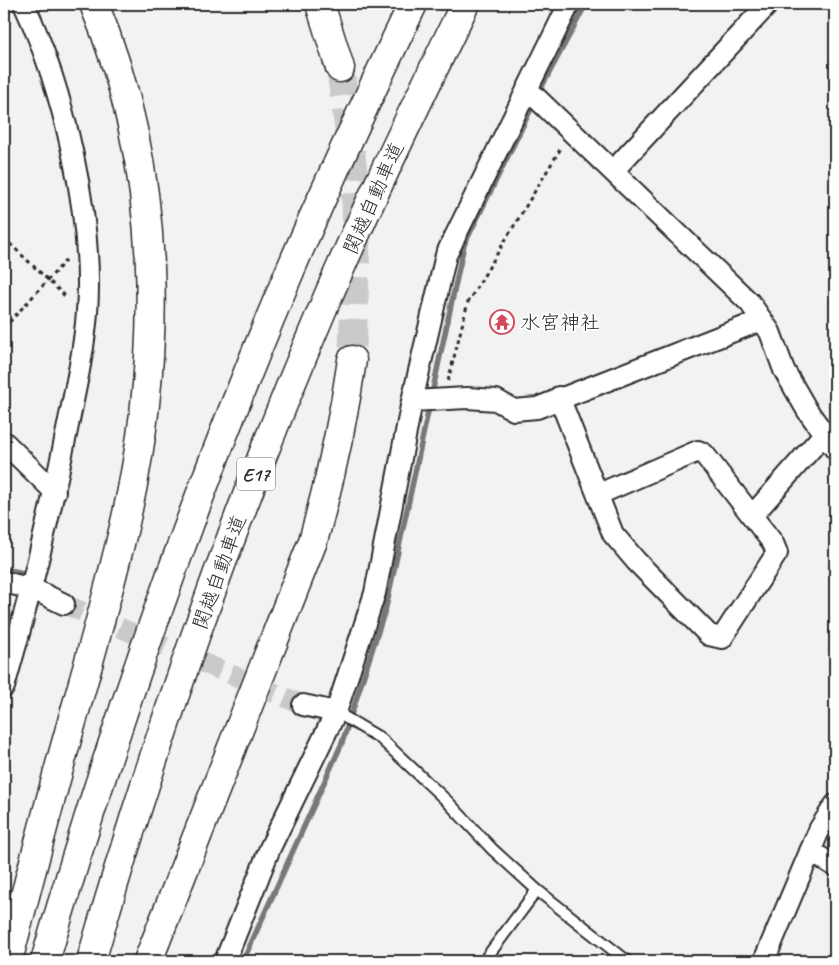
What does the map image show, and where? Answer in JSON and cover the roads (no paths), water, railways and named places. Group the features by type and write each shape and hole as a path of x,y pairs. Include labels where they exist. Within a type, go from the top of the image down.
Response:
{"highway":[{"path":"8,961 124,525 147,390 152,334 152,274 139,154 109,38 94,4"},
{"path":"320,4 340,68"},
{"name":"E17","path":"45,961 117,728 168,583 223,436 288,276 355,125 413,4"},
{"name":"関越自動車道","path":"91,961 158,744 208,601 263,454 323,308 392,152 465,4"},
{"path":"148,961 314,541 343,423 352,360"}],"street":[{"path":"4,687 33,588 55,492 72,406 87,299 86,256 78,183 62,112 42,42 24,4"},
{"path":"225,961 270,848 338,714 376,593 431,400 446,255 569,4"},
{"path":"614,170 768,4"},
{"path":"527,89 614,170 750,303 770,332 784,370 807,410 830,441 752,516"},
{"path":"431,400 467,398 496,400 514,410 537,408 762,320"},
{"path":"559,398 599,494 613,534 636,561 709,635 722,638 777,553 773,543 704,454 698,451 599,494"},
{"path":"4,442 55,492"},
{"path":"4,582 33,588 64,604"},
{"path":"303,705 338,714"},
{"path":"764,961 820,828 835,805"},
{"path":"810,851 835,866"}],"lane":[{"path":"338,714 380,738 448,802 492,849 537,890 627,961"},
{"path":"484,961 537,890"}],"waterway":[{"path":"539,92 586,4"},
{"path":"243,961 342,743 386,607 464,245 534,103"},
{"path":"4,569 24,573"}],"tunnel":[{"path":"340,68 351,145 356,213 352,360"},
{"path":"64,604 303,705"}],"place":[{"name":"水宮神社","path":"502,322"}]}
